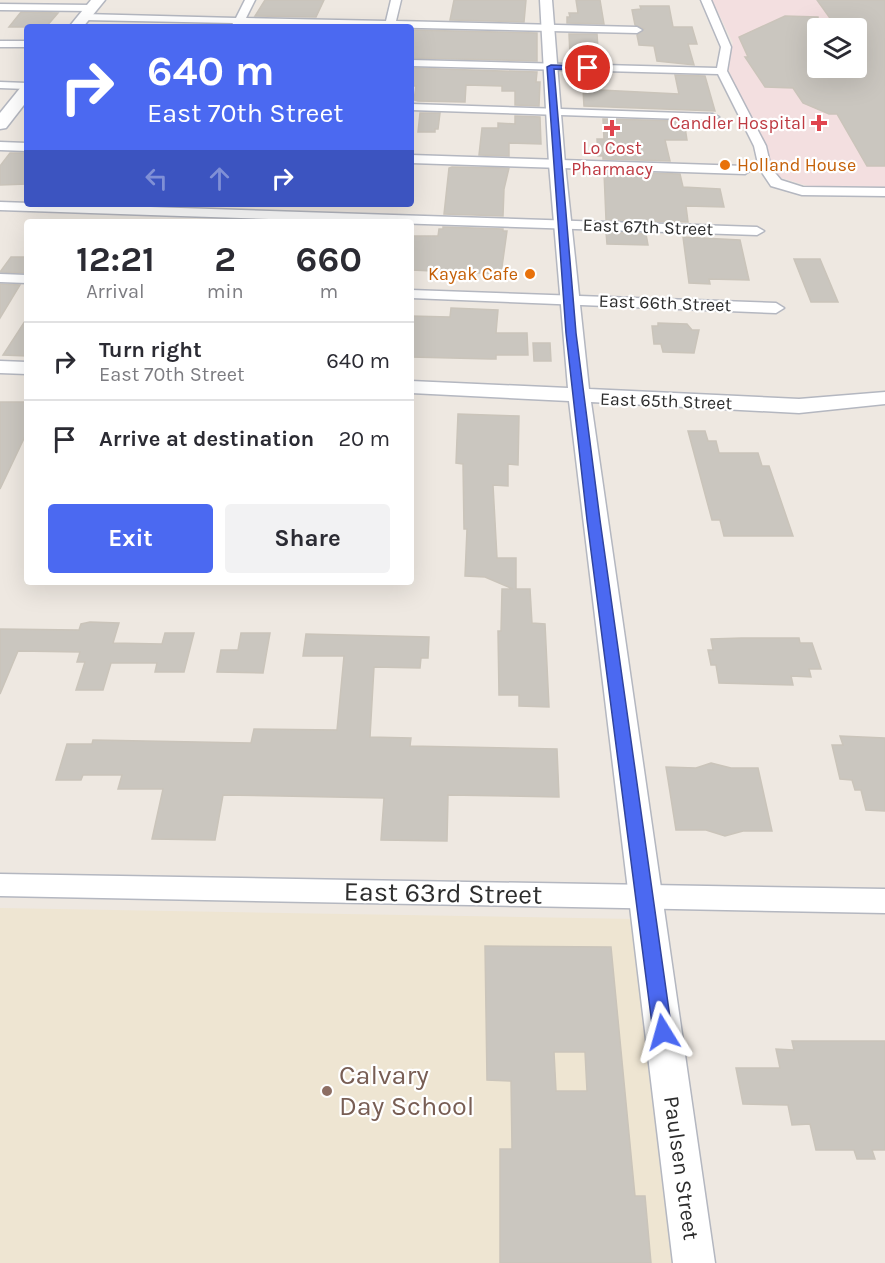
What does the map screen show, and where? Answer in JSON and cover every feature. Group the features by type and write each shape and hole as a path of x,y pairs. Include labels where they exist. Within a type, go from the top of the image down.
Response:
{"main road":[{"path":"0,124 24,94"}],"street":[{"path":"0,7 238,24 250,0"},
{"path":"390,24 396,0"},
{"name":"Paulsen Street","path":"546,0 568,300 579,397 694,1263"},
{"path":"706,0 726,47 722,71 760,146 765,168 776,183 802,191 885,192"},
{"path":"414,26 637,30"},
{"path":"0,44 24,44"},
{"path":"414,63 722,71"},
{"path":"0,85 24,91"},
{"path":"414,107 714,117"},
{"path":"0,146 24,147"},
{"path":"414,159 744,170"},
{"name":"East 67th Street","path":"0,206 142,212 348,215 757,231"},
{"path":"0,278 24,279"},
{"name":"East 66th Street","path":"414,294 776,308"},
{"path":"0,367 24,368"},
{"name":"East 65th Street","path":"414,387 799,406 885,398"},
{"name":"East 63rd Street","path":"0,885 885,901"}],"shaded area":[{"name":"Candler Hospital","path":"712,0 885,0 885,187 808,186 779,177 773,170 725,62 733,43"},
{"name":"Calvary Day School","path":"0,908 634,919 676,1263 0,1263"}],"building":[{"path":"265,0 324,0 316,17 255,16"},
{"path":"454,0 526,0 524,22 450,20"},
{"path":"576,0 600,0 604,24 567,23 569,13 578,13"},
{"path":"817,0 885,0 885,166 867,166 837,114 829,114 803,103 793,88 765,87 745,57 748,57 739,37 785,16 818,17 807,18 807,78 867,78 867,18 830,18"},
{"path":"640,6 669,6 673,27 692,27 697,44 688,44 694,65 657,61 654,46 639,45 637,35 644,29 635,25 632,10 641,9"},
{"path":"21,12 58,13 49,24 24,24 24,27 9,27"},
{"path":"414,30 537,33 537,61 414,58"},
{"path":"569,34 597,34 599,63 581,62 581,57 570,56"},
{"path":"414,68 537,72 536,82 540,82 539,106 515,105 515,91 502,91 502,86 466,85 465,102 418,101 414,100 416,86 414,86"},
{"path":"582,73 600,73 600,90 679,94 675,75 705,76 715,111 584,106"},
{"path":"420,113 440,113 438,129 435,129 435,132 418,132"},
{"path":"515,116 540,117 541,144 509,143 509,156 479,155 482,128 498,128 498,123 515,124"},
{"path":"603,119 684,121 687,140 665,140 670,161 603,159 603,156 598,156 597,139 604,139"},
{"path":"10,153 24,153 24,184 0,185 0,166"},
{"path":"449,168 509,168 504,189 503,216 444,214"},
{"path":"604,172 680,174 683,187 720,189 724,207 686,206 688,222 606,220"},
{"path":"443,227 507,231 501,274 414,270 414,236 438,236 439,229"},
{"path":"606,232 646,234 648,245 607,244"},
{"path":"683,237 740,240 749,280 709,279 710,284 689,283"},
{"path":"11,257 24,257 24,273 0,272"},
{"path":"794,259 820,259 838,302 811,302"},
{"path":"0,284 20,285 0,318"},
{"path":"451,308 498,310 496,333 527,333 528,355 496,355 496,359 414,357 414,316 450,317"},
{"path":"24,323 24,356 3,355"},
{"path":"658,323 687,324 692,330 699,330 694,353 663,352 661,344 654,344 652,326 658,326"},
{"path":"533,343 550,343 551,361 534,361"},
{"path":"0,402 24,402 24,438 0,489"},
{"path":"458,414 519,416 518,465 508,464 508,486 493,485 497,558 516,558 516,589 530,589 532,623 545,624 549,707 519,706 519,695 499,695 498,631 501,631 502,589 513,589 485,577 465,576 467,529 464,529 463,464 456,463"},
{"path":"688,431 705,431 708,441 716,441 719,453 758,453 762,466 769,466 793,536 724,536 720,520 712,520"},
{"path":"119,623 113,643 162,644 165,633 194,633 184,672 155,672 157,663 111,663 103,690 76,690 85,662 77,662 80,652 18,651 0,694 0,629 79,630 81,624"},
{"path":"241,633 270,633 263,673 217,672 221,650 238,650"},
{"path":"306,634 429,637 428,658 421,658 420,668 374,667 370,737 411,738 410,746 557,749 559,797 448,795 447,841 381,840 384,798 223,795 215,840 152,839 163,789 118,789 122,775 83,775 81,780 56,780 67,744 92,744 93,740 251,743 254,729 337,730 344,656 303,656"},
{"path":"799,638 800,643 812,643 821,669 809,669 811,677 791,676 793,685 719,683 716,665 711,665 708,650 713,650 711,639"},
{"path":"840,736 885,738 885,811 866,810 861,790 855,790 852,780 840,779 832,745 843,745"},
{"path":"711,763 731,768 758,768 772,831 743,831 725,836 706,830 676,830 666,767 696,768"},
{"path":"485,946 611,947 635,1196 645,1196 651,1263 500,1263 500,1149 512,1149 511,1081 487,1080","holes":["554,1052 585,1052 587,1091 556,1091"]},
{"path":"792,1041 885,1041 885,1150 872,1150 875,1159 857,1159 854,1150 816,1150 810,1124 792,1125 788,1105 743,1104 736,1068 780,1068 776,1049 794,1050"}],"place":[{"name":"Candler Hospital","path":"819,123"},
{"name":"Lo Cost Pharmacy","path":"612,128"},
{"name":"Holland House","path":"725,165"},
{"name":"Kayak Cafe","path":"530,274"},
{"name":"Calvary Day School","path":"327,1091"}],"route":[{"path":"588,68 551,67 557,164 571,333 593,520 663,1032"}]}
